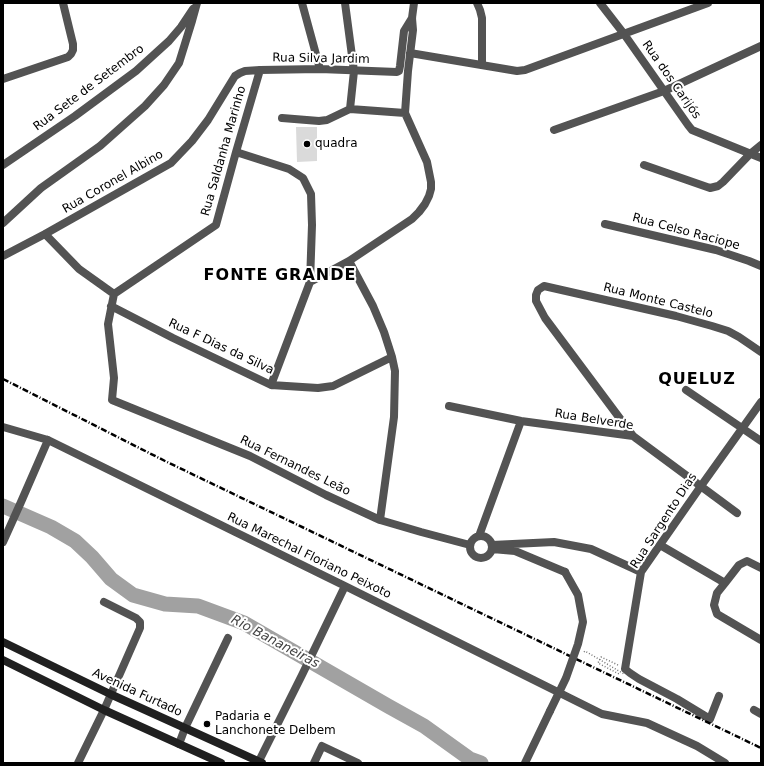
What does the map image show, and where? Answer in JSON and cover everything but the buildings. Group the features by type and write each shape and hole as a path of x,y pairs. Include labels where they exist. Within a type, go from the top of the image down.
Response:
{"street":[{"path":"3,79 68,57 71,54 73,44 63,3"},
{"path":"3,223 41,188 100,146 145,106 164,85 179,63 197,3"},
{"name":"Rua Sete de Setembro","path":"3,165 75,116 136,71 169,42 197,3"},
{"path":"302,3 320,69"},
{"path":"345,3 354,70 350,109"},
{"path":"310,282 349,260 412,218 426,204 429,196 431,182 427,162 405,113 413,30 412,18 414,3"},
{"path":"476,3 482,18 482,65"},
{"name":"Rua dos Carijós","path":"600,3 624,34 692,130 761,158"},
{"path":"410,53 517,71 525,70 708,3"},
{"name":"Rua Silva Jardim","path":"245,71 320,69 397,72 399,71 400,66 404,31 412,18"},
{"path":"554,130 664,91 761,46"},
{"name":"Rua Saldanha Marinho","path":"114,294 216,225 260,70"},
{"name":"Rua Coronel Albino","path":"3,256 171,163 192,141 208,120 235,76 245,71"},
{"path":"282,118 320,121 327,120 350,109 405,113"},
{"path":"644,165 710,188 718,186 723,182 750,154 761,145"},
{"path":"236,152 289,169 303,178 311,194 312,225 310,282 271,385"},
{"name":"Rua Celso Raciope","path":"605,224 716,250 761,266"},
{"path":"45,234 79,269 114,294 111,306"},
{"path":"349,260 373,306 384,332 395,371 394,417 380,520"},
{"name":"Rua Monte Castelo","path":"633,436 545,318 536,301 538,290 544,286 676,316 712,326 728,331 761,352"},
{"name":"Rua F Dias da Silva","path":"111,306 173,338 271,385 318,388 333,386 392,357"},
{"name":"Rua Fernandes Leão","path":"111,306 108,324 114,378 112,400 250,456 380,520 470,545"},
{"path":"686,390 761,441"},
{"name":"Rua Sargento Dias","path":"625,671 641,572 761,402"},
{"name":"Rua Belverde","path":"448,406 522,421 633,436 737,513"},
{"path":"479,536 487,538 492,547 490,553 483,558 475,556 470,549 470,545 472,541 479,536 522,421"},
{"name":"Rua Marechal Floriano Peixoto","path":"3,427 48,440 602,714 648,723 697,746 725,763"},
{"path":"3,542 48,440"},
{"path":"492,547 554,542 591,549 641,572"},
{"path":"660,546 724,583"},
{"path":"492,547 515,551 565,572 578,595 583,622 578,644 566,678 525,763"},
{"path":"761,568 747,561 739,565 717,593 714,605 717,614 761,640"},
{"path":"260,762 345,586"},
{"path":"78,763 104,710 140,628 140,622 136,618 104,602"},
{"path":"179,744 185,728 228,638"},
{"name":"Avenida Furtado","path":"3,642 110,694 260,762"},
{"path":"3,660 104,710 221,763"},
{"path":"625,671 710,719 719,696"},
{"path":"314,763 322,746 358,763"}],"path":[{"path":"585,651 625,671"},
{"path":"601,657 625,671 622,676 598,663 601,657"}],"shaded area":[{"name":"quadra","path":"296,127 317,127 317,161 297,162"}],"waterway":[{"name":"Rio Bananeiras","path":"3,506 51,527 75,541 92,557 111,579 133,595 165,604 198,606 244,623 424,726 470,759 481,763"}],"railway":[{"path":"3,379 165,461 761,748"}],"place":[{"name":"quadra","path":"307,144"},
{"name":"Padaria e Lanchonete Delbem","path":"207,724"}],"district":[{"name":"FONTE GRANDE","path":"280,276"},
{"name":"QUELUZ","path":"697,380"}]}
